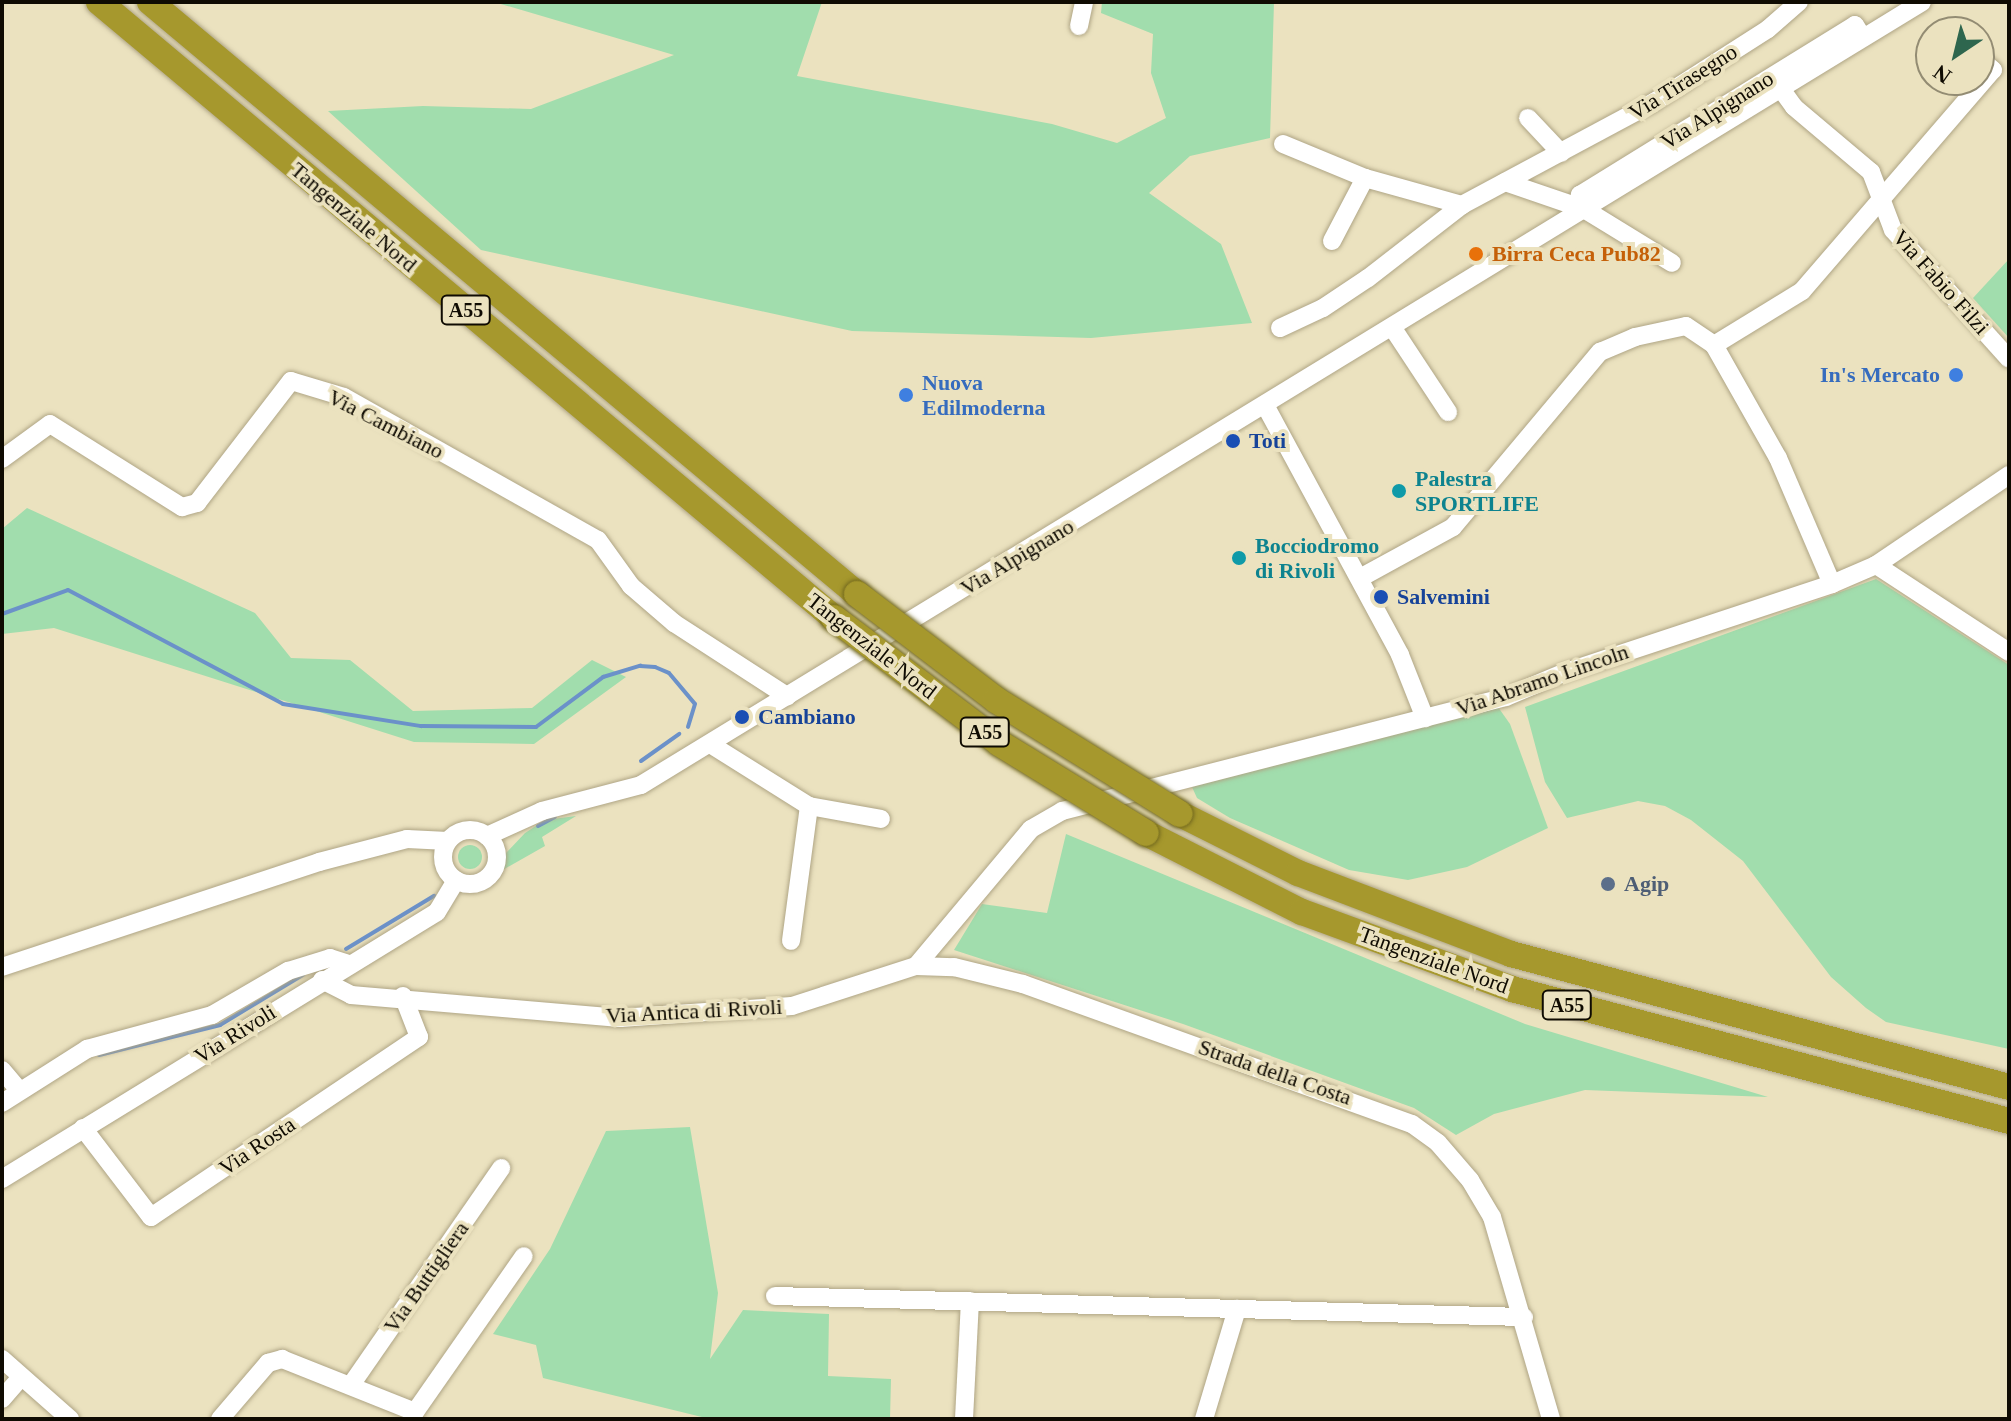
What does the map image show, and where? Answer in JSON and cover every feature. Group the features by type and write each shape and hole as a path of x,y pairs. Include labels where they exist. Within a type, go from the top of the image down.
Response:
{"highway":[{"name":"Tangenziale Nord","path":"99,2 834,618 999,743 1146,833 1302,912 1484,979 1627,1023 2009,1121"},
{"name":"Tangenziale Nord","path":"150,2 857,594 1034,726 1180,814 1298,873 1497,950 1688,1005 2009,1087"}],"street":[{"path":"1079,26 1084,2"},
{"name":"Via Tirasegno","path":"1280,328 1323,308 1368,278 1462,205 1654,102 1768,29 1799,2"},
{"name":"Via Alpignano","path":"492,844 526,819 641,785 1922,2"},
{"name":"Via Alpignano","path":"1584,209 1580,195 1855,25 1863,38"},
{"name":"Via Fabio Filzi","path":"1781,89 1794,107 1871,172 1893,230 2009,359"},
{"path":"1714,345 1802,291 1881,201 1895,178 1969,96"},
{"path":"1528,118 1561,153"},
{"path":"1283,144 1365,178 1462,205"},
{"path":"1332,241 1365,178"},
{"path":"1505,182 1584,209 1672,263"},
{"path":"1360,578 1453,527 1605,348 1686,326 1714,345 1778,458 1832,584"},
{"path":"1392,327 1448,412"},
{"name":"Via Cambiano","path":"2,459 50,424 182,507 197,503 291,381 344,397 598,540 631,586 674,623 787,696"},
{"path":"1265,405 1360,578 1418,693 1425,718"},
{"name":"Via Abramo Lincoln","path":"916,966 1011,850 1031,829 1062,811 1506,697 1576,668 1832,584 1876,565 2009,475"},
{"path":"1876,565 2009,652"},
{"path":"710,744 809,806 881,819"},
{"path":"791,941 809,806"},
{"path":"2,967 274,874 419,838 448,841 462,831 492,844 489,875 473,883 451,873 425,851 396,844"},
{"name":"Via Rivoli","path":"2,1179 437,912 451,873 448,841"},
{"path":"2,1103 18,1089 87,1049 212,1015 288,971 330,958 348,964"},
{"name":"Via Antica di Rivoli","path":"322,980 351,995 403,996 620,1018 792,1006 916,966"},
{"name":"Strada della Costa","path":"916,966 954,967 1023,984 1412,1124 1438,1143 1470,1180 1492,1217 1524,1317 1551,1419"},
{"name":"Via Rosta","path":"83,1128 151,1217 419,1037 403,996"},
{"path":"2,1070 18,1089"},
{"name":"Via Buttigliera","path":"351,1385 501,1168"},
{"path":"220,1419 268,1363 282,1359 415,1412 524,1256"},
{"path":"775,1296 1524,1317"},
{"path":"964,1419 970,1301"},
{"path":"1204,1419 1237,1309"},
{"path":"2,1359 70,1419"},
{"path":"2,1399 21,1377"}],"green space":[{"path":"494,2 822,2 797,76 1052,124 1117,143 1166,118 1151,73 1153,34 1101,13 1102,2 1274,2 1270,138 1190,156 1149,193 1221,244 1252,323 1091,338 852,331 481,250 328,111 423,106 531,109 674,55"},
{"path":"2009,259 2009,338 1973,298"},
{"path":"27,508 255,613 291,658 350,660 413,711 532,708 592,660 626,677 534,744 414,742 54,628 2,634 2,529"},
{"path":"1876,579 2009,665 2009,1049 1886,1022 1866,1008 1831,977 1743,861 1691,820 1665,806 1638,801 1567,818 1545,782 1525,707"},
{"path":"1498,707 1510,724 1548,828 1467,867 1408,880 1349,870 1230,818 1197,798 1192,787"},
{"path":"576,816 542,837 545,846 499,872 506,853 525,833 545,820"},
{"path":"1066,834 1525,1024 1768,1097 1585,1090 1494,1114 1456,1135 1414,1108 1183,1024 954,950 982,904 1047,913"},
{"path":"470,845 481,852 482,857 475,868 470,869 459,862 458,857 465,846"},
{"path":"690,1127 718,1293 710,1359 743,1310 829,1314 828,1376 891,1379 890,1419 710,1419 543,1378 536,1345 493,1334 550,1249 606,1131"}],"waterway":[{"path":"2,614 68,590 283,704 421,726 536,727 603,677 640,666 655,667 669,673 695,704 688,727"},
{"path":"641,761 679,734"},
{"path":"538,826 555,817"},
{"path":"346,949 434,896"},
{"path":"99,1055 220,1025 303,975"}],"place":[{"name":"Birra Ceca Pub82","path":"1476,254"},
{"name":"In's Mercato","path":"1956,375"},
{"name":"Nuova Edilmoderna","path":"906,395"},
{"name":"Toti","path":"1233,441"},
{"name":"Palestra SPORTLIFE","path":"1399,491"},
{"name":"Bocciodromo di Rivoli","path":"1239,558"},
{"name":"Salvemini","path":"1381,597"},
{"name":"Cambiano","path":"742,717"},
{"name":"Agip","path":"1608,884"}]}
